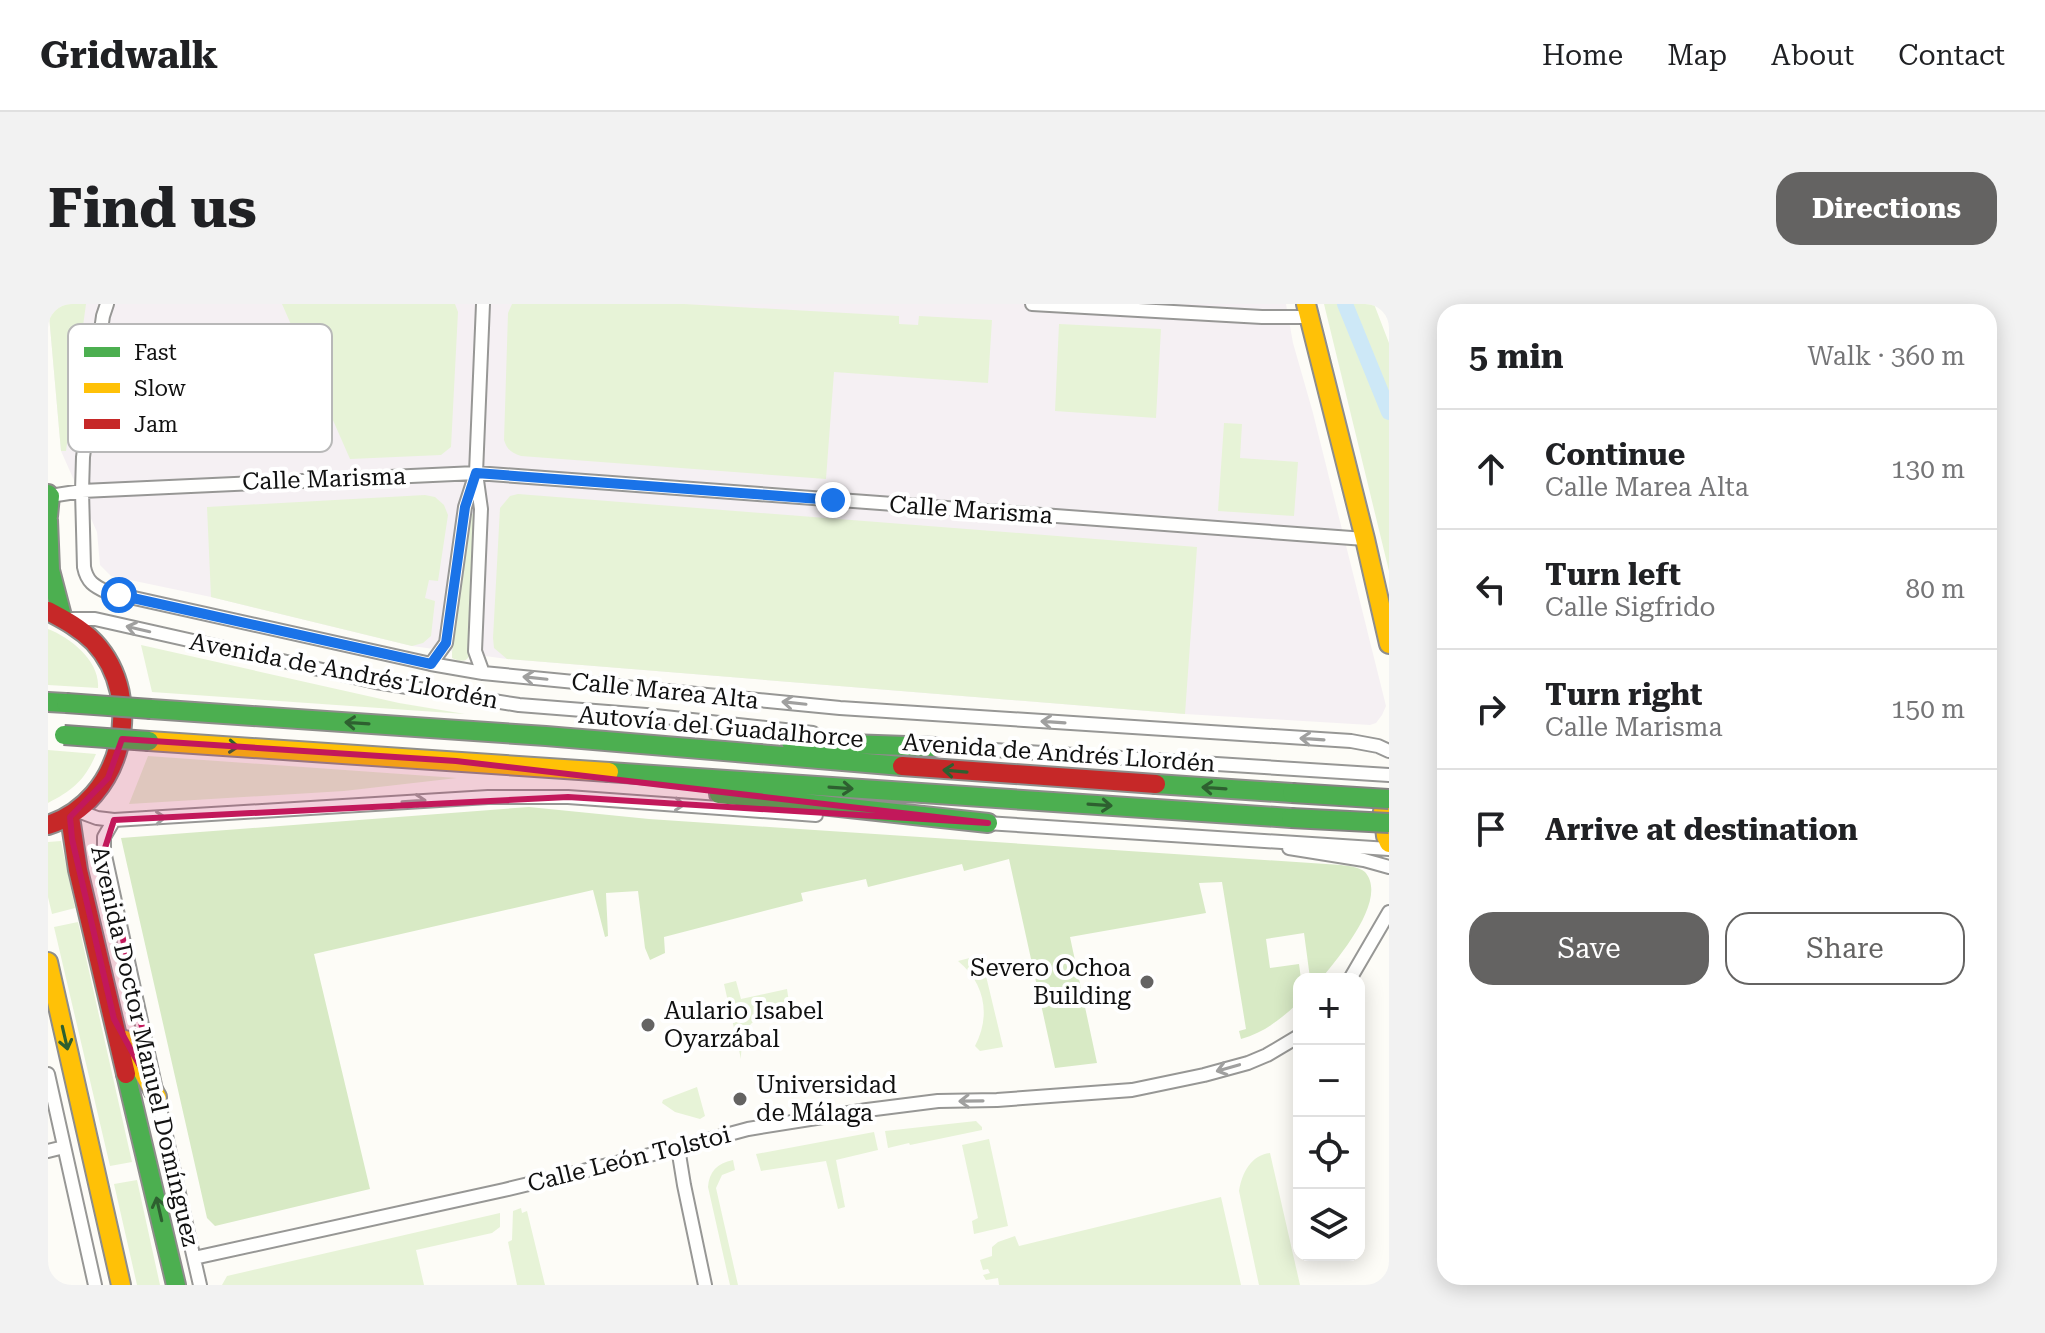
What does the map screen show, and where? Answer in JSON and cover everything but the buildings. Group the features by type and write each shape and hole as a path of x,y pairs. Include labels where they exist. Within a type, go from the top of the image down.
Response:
{"main road":[{"path":"1308,311 1389,644"},
{"path":"48,825 74,814 108,778 118,757 124,732 119,688 101,652 82,629 59,615 50,570 49,491"},
{"name":"Autovía del Guadalhorce","path":"57,702 546,736 966,772 1389,799"},
{"name":"Autovía del Guadalhorce","path":"56,734 1389,823"},
{"path":"546,736 612,734 935,747"},
{"path":"456,761 988,823"},
{"path":"1389,789 1383,805 1383,824 1389,846"},
{"name":"Avenida Doctor Manuel Domínguez","path":"74,814 72,839 78,870 176,1285"},
{"path":"48,962 121,1285"},
{"path":"114,1019 157,1097"}],"street":[{"path":"102,324 107,304"},
{"path":"483,304 476,473 481,509 475,651 483,673"},
{"path":"1032,304 1262,317 1308,311"},
{"path":"82,491 84,452"},
{"path":"431,664 446,643 465,507 476,473"},
{"name":"Calle Marisma","path":"49,491 476,473 1365,539"},
{"name":"Calle Marea Alta","path":"82,491 86,577 93,585 107,592 431,664 483,673 840,708 1351,741 1389,751"},
{"name":"Avenida de Andrés Llordén","path":"59,615 95,619 376,682 519,705 708,721 935,747 1389,775"},
{"path":"74,814 114,820 488,797 568,797 817,815 1389,846"},
{"name":"Avenida Doctor Manuel Domínguez","path":"114,820 104,837 104,851 200,1285"},
{"path":"1219,837 1364,860 1389,867"},
{"path":"1364,860 1389,876"},
{"path":"1353,973 1389,912"},
{"name":"Calle León Tolstoi","path":"194,1258 504,1190 748,1129 938,1101 1132,1090 1248,1063 1293,1040"},
{"path":"48,1074 95,1285"},
{"path":"48,1151 64,1147"},
{"path":"678,1148 705,1285"}],"highlighted area":[{"path":"122,739 456,761 988,823 568,797 114,820 104,851 157,1097 114,1019 72,839 70,817 108,778"}],"shaded area":[{"path":"48,304 1286,304 1293,343 1386,706 1376,723 1370,725 1185,714 507,659 412,646 111,576 100,565 97,532 61,451"}],"green space":[{"path":"48,304 86,304 83,324 68,324 68,436 66,451 61,451"},
{"path":"282,304 455,304 458,312 451,447 441,455 350,459 332,418 332,324 291,324"},
{"path":"512,304 684,304 899,316 899,324 918,325 919,316 992,320 988,383 834,372 826,479 521,456 510,451 504,440 508,313"},
{"path":"1324,304 1374,304 1389,343 1389,571"},
{"path":"1059,324 1161,329 1156,418 1055,411"},
{"path":"1224,423 1242,424 1240,458 1298,462 1294,516 1218,511"},
{"path":"518,494 1197,547 1185,714 507,659 494,648 493,638 500,508 510,496"},
{"path":"425,495 435,497 444,505 448,515 438,581 429,580 425,598 435,601 431,636 423,643 412,646 211,597 207,507"},
{"path":"472,514 476,517 470,653 466,660 461,661 452,658 452,652"},
{"path":"48,629 66,638 89,660 98,688 48,685"},
{"path":"141,645 399,703 465,714 152,692"},
{"path":"48,750 96,754 77,783 48,803"},
{"path":"148,756 457,778 344,791 129,804"},
{"path":"529,807 649,819 1341,865 1365,872 1371,883 1371,897 1358,928 1326,973 1309,973 1304,933 1266,939 1270,968 1299,964 1300,973 1293,973 1293,1008 1258,1033 1241,1039 1239,1031 1246,1029 1222,882 1199,883 1206,913 1070,937 1097,1063 1055,1068 1009,859 964,871 962,864 868,887 866,879 801,893 803,901 664,937 665,953 650,960 645,948 638,891 606,893 608,936 605,937 593,890 314,954 370,1189 215,1226 207,1218 121,838"},
{"path":"61,841 75,908 52,914 48,897 48,842"},
{"path":"78,922 132,1162 110,1166 54,927"},
{"path":"981,955 1003,1047 980,1051 975,1046 983,1023 983,1000 974,979 958,961"},
{"path":"736,981 741,999 787,989 790,1009 768,1014 753,1022 744,1036 741,1059 724,984"},
{"path":"697,1087 705,1116 700,1119 675,1112 662,1103 663,1100"},
{"path":"976,1121 982,1130 888,1148 885,1131"},
{"path":"874,1132 878,1150 836,1160 845,1207 838,1209 826,1161 761,1171 756,1154"},
{"path":"989,1139 1008,1226 974,1234 972,1221 978,1218 962,1145"},
{"path":"1270,1153 1300,1285 1259,1285 1239,1191 1248,1166 1263,1154"},
{"path":"733,1160 735,1170 722,1175 716,1188 738,1285 730,1285 708,1187 715,1169"},
{"path":"137,1180 160,1285 137,1285 114,1184"},
{"path":"1221,1197 1241,1285 999,1285 998,1278 986,1280 983,1275 990,1273 988,1269 983,1270 980,1260 992,1256 992,1247 998,1242 1015,1236 1019,1246"},
{"path":"521,1208 522,1213 527,1211 545,1285 517,1285 508,1242 512,1240 513,1211"},
{"path":"500,1213 500,1227 492,1233 416,1250 424,1285 222,1285 227,1276"}],"waterway":[{"path":"1345,304 1389,412"}],"traffic: fast":[{"path":"48,494 48,516"},
{"path":"48,520 50,570 62,616"},
{"path":"48,702 66,703"},
{"path":"66,703 151,709"},
{"path":"151,709 546,736 902,766"},
{"path":"64,735 149,741"},
{"path":"791,742 935,747"},
{"path":"609,772 1291,818"},
{"path":"1156,784 1292,793"},
{"path":"1292,793 1389,799"},
{"path":"719,794 988,823"},
{"path":"1291,818 1389,823"},
{"path":"126,1074 176,1285"}],"traffic: slow":[{"path":"1306,304 1389,644"},
{"path":"149,741 609,772"},
{"path":"1383,811 1389,843"},
{"path":"48,962 121,1285"},
{"path":"125,1040 157,1097"}],"traffic: jam":[{"path":"48,611 89,637 110,665 120,691 122,719 119,746 109,772 94,794 73,813 48,825"},
{"path":"902,766 1156,784"},
{"path":"70,817 78,870 126,1074"}],"place":[{"name":"Severo Ochoa Building","path":"1147,982"},
{"name":"Aulario Isabel Oyarzábal","path":"648,1025"},
{"name":"Universidad de Málaga","path":"740,1099"}],"route":[{"path":"119,595 431,664 446,643 465,507 476,473 833,500"}]}
